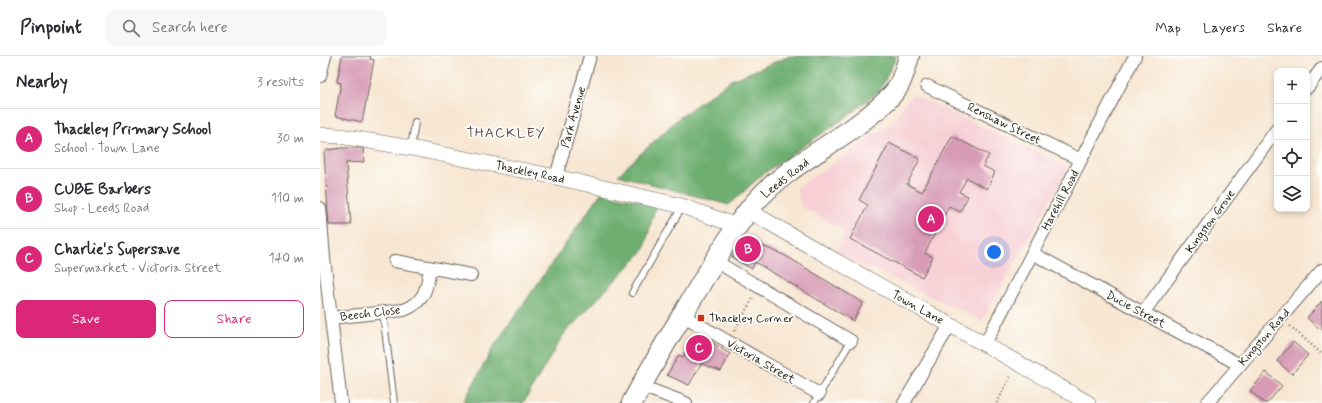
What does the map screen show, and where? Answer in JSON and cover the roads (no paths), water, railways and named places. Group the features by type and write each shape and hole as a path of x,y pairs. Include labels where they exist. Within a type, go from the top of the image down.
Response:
{"main road":[{"name":"Leeds Road","path":"632,403 682,315 748,210 771,186 881,107 897,89 904,74 909,56"}],"street":[{"path":"320,76 325,56"},
{"name":"Park Avenue","path":"556,177 590,56"},
{"name":"Harehill Road","path":"985,344 1135,56"},
{"path":"1310,84 1322,68"},
{"name":"Renshaw Street","path":"927,86 1081,160"},
{"name":"Kingston Grove","path":"1143,313 1274,134"},
{"name":"Thackley Road","path":"320,135 340,136 411,148 556,177 682,206 737,226"},
{"path":"320,208 322,258 341,403"},
{"name":"Town Lane","path":"748,210 1088,403"},
{"name":"Ducie Street","path":"1032,253 1240,365"},
{"path":"395,261 471,275"},
{"path":"715,262 851,341"},
{"name":"Beech Close","path":"331,318 383,313 404,310 412,307 424,294 430,268"},
{"name":"Kingston Road","path":"1207,403 1321,272"},
{"name":"Victoria Street","path":"682,315 728,342 816,399"},
{"path":"904,403 950,325"},
{"path":"641,386 686,403"}],"lane":[{"path":"411,148 415,122"},
{"path":"632,293 682,206"},
{"path":"383,313 394,403"},
{"path":"816,399 851,341"}],"place":[{"name":"Thackley Primary School","path":"931,219"},
{"name":"CUBE Barbers","path":"748,249"},
{"name":"Thackley Corner","path":"701,318"},
{"name":"Charlie's Supersave","path":"699,348"}],"district":[{"name":"THACKLEY","path":"506,132"}]}
